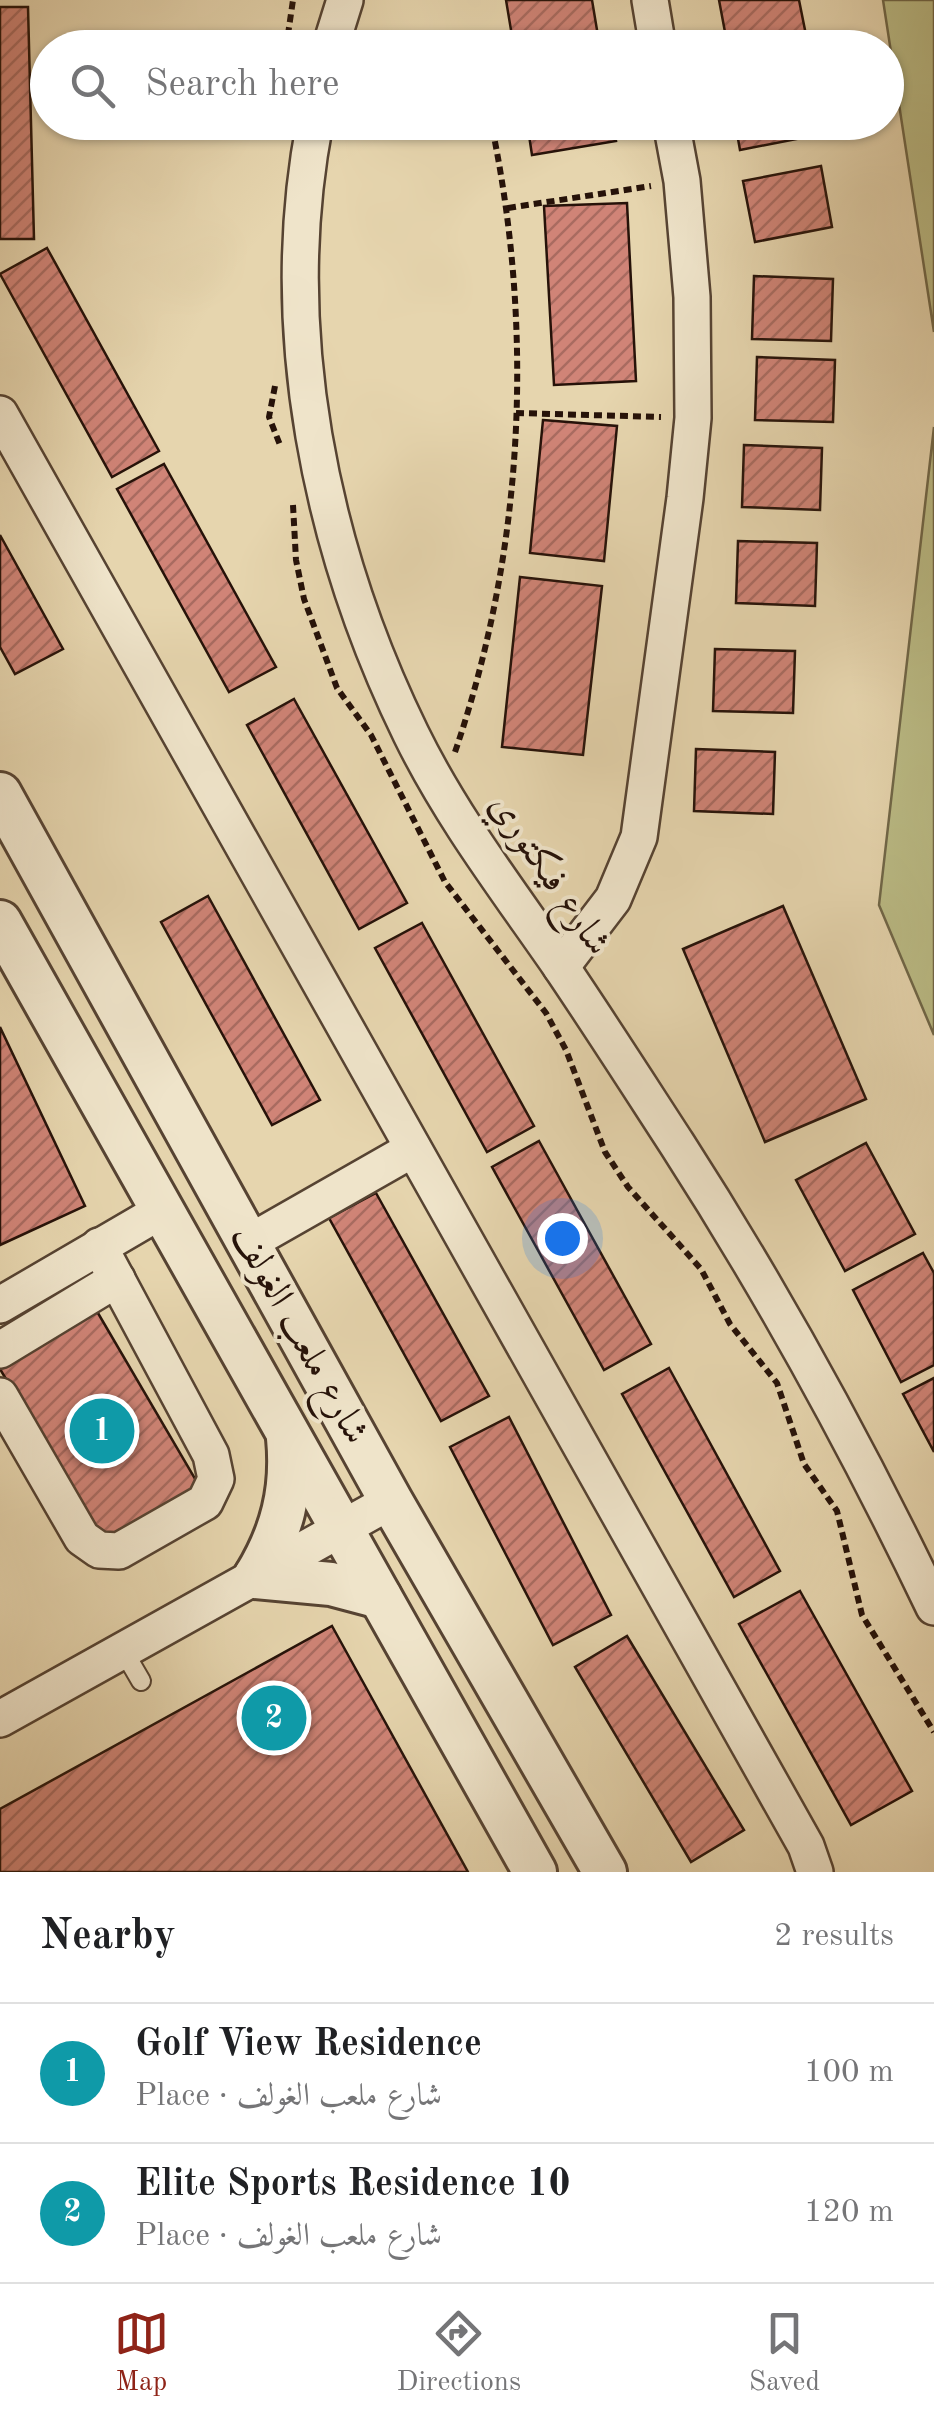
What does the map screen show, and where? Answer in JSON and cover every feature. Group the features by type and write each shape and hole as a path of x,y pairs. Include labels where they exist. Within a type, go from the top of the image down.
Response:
{"street":[{"path":"336,30 345,0"},
{"path":"650,0 655,30"},
{"name":"شارع فيكتوري","path":"313,140 304,222 301,312 320,473 338,551 384,673 442,791 757,1269 832,1402 934,1606"},
{"path":"561,967 614,899 639,837 692,418 692,297 675,140"},
{"path":"0,414 806,1846 815,1872"},
{"name":"شارع ملعب الغولف","path":"0,794 391,1501 605,1872"},
{"name":"شارع ملعب الغولف","path":"0,922 535,1872"},
{"path":"248,1243 413,1149"},
{"path":"0,1305 161,1211"},
{"path":"0,1396 89,1546 120,1551 206,1502 216,1479 211,1455 99,1246"},
{"path":"0,1350 117,1280"},
{"path":"254,1577 270,1552 288,1494 287,1433"},
{"path":"0,1719 132,1666 254,1577 391,1501"},
{"path":"254,1577 331,1584 380,1597"}],"path":[{"path":"289,30 293,0"},
{"path":"442,791 481,668 495,605 513,477 518,344 508,208 495,140"},
{"path":"508,208 682,181"},
{"path":"516,412 692,418"}],"green space":[{"path":"883,0 934,0 934,332 904,137 904,30 888,30"},
{"path":"934,427 934,1035 879,905"}],"building":[{"path":"506,0 592,0 597,30 511,30"},
{"path":"719,0 799,0 805,30 725,30"},
{"path":"0,7 28,7 34,239 0,239"},
{"path":"530,140 616,140 616,141 532,155"},
{"path":"738,140 791,140 740,150"},
{"path":"821,166 832,227 755,242 743,181"},
{"path":"627,203 636,381 554,385 544,206"},
{"path":"47,248 159,451 112,477 0,274"},
{"path":"754,276 833,279 831,341 752,339"},
{"path":"757,357 835,360 833,422 755,420"},
{"path":"543,420 617,426 604,561 530,553"},
{"path":"744,445 822,448 820,510 742,507"},
{"path":"164,464 276,667 229,692 117,489"},
{"path":"0,535 63,649 15,674 0,647"},
{"path":"738,541 817,543 815,606 736,603"},
{"path":"520,577 602,586 583,755 502,747"},
{"path":"715,649 795,651 793,713 713,711"},
{"path":"294,699 407,903 359,929 247,725"},
{"path":"696,749 775,752 773,814 694,811"},
{"path":"208,896 320,1100 272,1125 161,922"},
{"path":"783,906 866,1099 765,1142 683,949"},
{"path":"422,923 534,1126 487,1152 375,948"},
{"path":"0,1027 85,1206 0,1245"},
{"path":"539,1141 651,1344 604,1370 492,1167"},
{"path":"866,1143 915,1234 845,1271 796,1180"},
{"path":"376,1193 489,1396 441,1421 329,1218"},
{"path":"923,1253 934,1273 934,1365 901,1382 853,1290"},
{"path":"95,1308 204,1494 107,1550 0,1369 0,1363"},
{"path":"669,1368 780,1571 734,1597 622,1394"},
{"path":"934,1378 934,1452 903,1394"},
{"path":"509,1417 611,1615 553,1645 450,1447"},
{"path":"800,1591 912,1791 851,1825 739,1624"},
{"path":"332,1626 468,1872 0,1872 0,1809"},
{"path":"627,1636 744,1830 691,1862 575,1667"}],"place":[{"name":"Golf View Residence","path":"102,1431"},
{"name":"Elite Sports Residence 10","path":"274,1718"}]}
